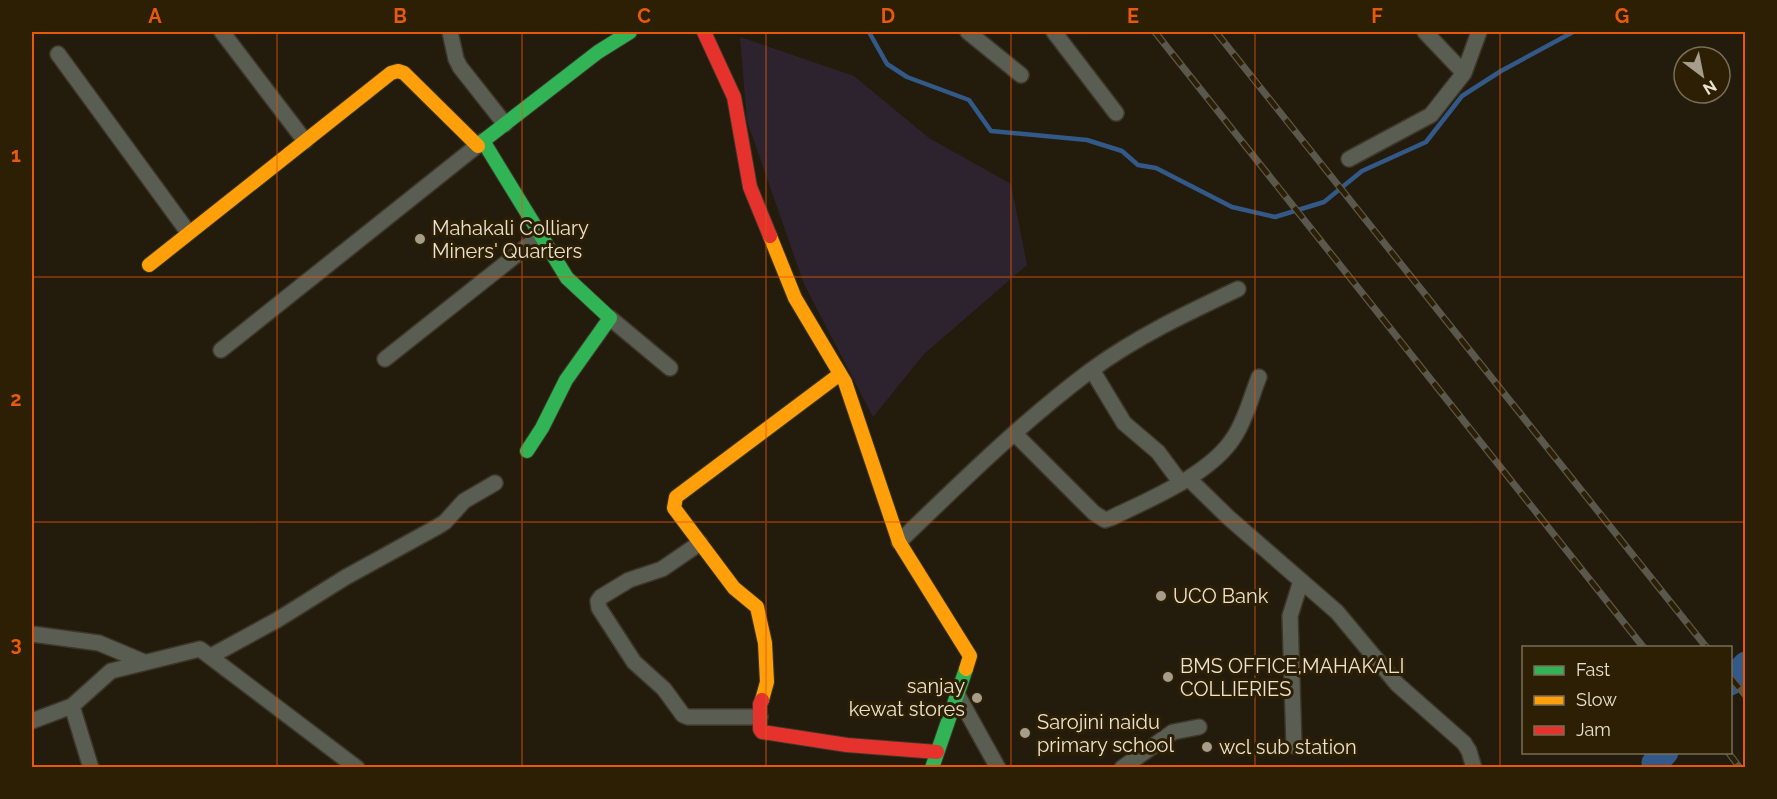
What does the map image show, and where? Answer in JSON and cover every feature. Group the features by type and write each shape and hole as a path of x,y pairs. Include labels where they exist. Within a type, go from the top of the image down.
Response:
{"street":[{"path":"222,32 305,141"},
{"path":"450,32 460,67 505,124"},
{"path":"221,350 480,143 598,52 630,32"},
{"path":"704,32 734,97 750,188 795,298 845,382 899,542 970,656 932,768"},
{"path":"968,32 1021,75"},
{"path":"1054,32 1116,113"},
{"path":"1425,32 1464,72"},
{"path":"1349,159 1431,115 1464,72 1479,32"},
{"path":"58,54 188,232"},
{"path":"149,265 391,73 398,71 404,73 480,143 567,278 610,318 670,368"},
{"path":"385,359 540,236"},
{"path":"899,542 1015,434 1092,370 1169,321 1238,289"},
{"path":"527,451 542,428 566,380 610,318"},
{"path":"1092,370 1124,423 1158,452 1185,481 1343,620 1396,684 1464,743 1474,768"},
{"path":"840,374 676,497 674,502 676,513 734,588 757,607 765,644 767,682 760,704 760,729 765,734 847,745 937,752"},
{"path":"1015,434 1094,513 1105,520 1185,481 1222,452 1240,428 1259,377"},
{"path":"210,656 277,620 346,577 437,527 445,522 464,501 495,483"},
{"path":"700,543 662,569 629,580 601,597 598,601 599,608 634,662 664,689 683,715 688,717 760,717"},
{"path":"1294,746 1290,616 1301,581"},
{"path":"32,634 99,643 144,662"},
{"path":"32,721 72,706 111,671 200,649 357,768"},
{"path":"957,694 998,768"},
{"path":"72,706 91,768"},
{"path":"1122,768 1173,732 1199,727"}],"shaded area":[{"path":"740,37 854,76 929,138 1011,184 1027,265 924,354 873,417 804,284 747,121"}],"waterway":[{"path":"869,32 887,64 907,77 969,100 991,131 1087,140 1122,151 1138,165 1156,168 1232,207 1275,217 1324,202 1362,171 1426,142 1462,96 1501,71 1573,32"},
{"path":"1732,680 1746,665"},
{"path":"1658,768 1655,763 1663,754"}],"railway":[{"path":"1155,32 1642,646"},
{"path":"1216,32 1705,646"},
{"path":"1732,679 1746,696"},
{"path":"1730,754 1740,768"}],"traffic: fast":[{"path":"527,451 542,428 566,380 610,318 567,278 483,141 598,52 630,32"},
{"path":"932,768 966,669"}],"traffic: slow":[{"path":"149,265 391,73 398,71 404,73 478,146"},
{"path":"770,236 795,298 845,382 899,542 970,656 966,669"},
{"path":"762,700 767,682 765,643 757,607 734,588 674,508 676,497 840,374"}],"traffic: jam":[{"path":"704,32 734,97 750,187 770,236"},
{"path":"762,700 760,704 762,732 847,745 937,752"}],"place":[{"name":"Mahakali Colliary Miners' Quarters","path":"420,239"},
{"name":"UCO Bank","path":"1161,596"},
{"name":"BMS OFFICE,MAHAKALI COLLIERIES","path":"1168,677"},
{"name":"sanjay kewat stores","path":"977,698"},
{"name":"Sarojini naidu primary school","path":"1025,733"},
{"name":"wcl sub station","path":"1207,747"}]}
